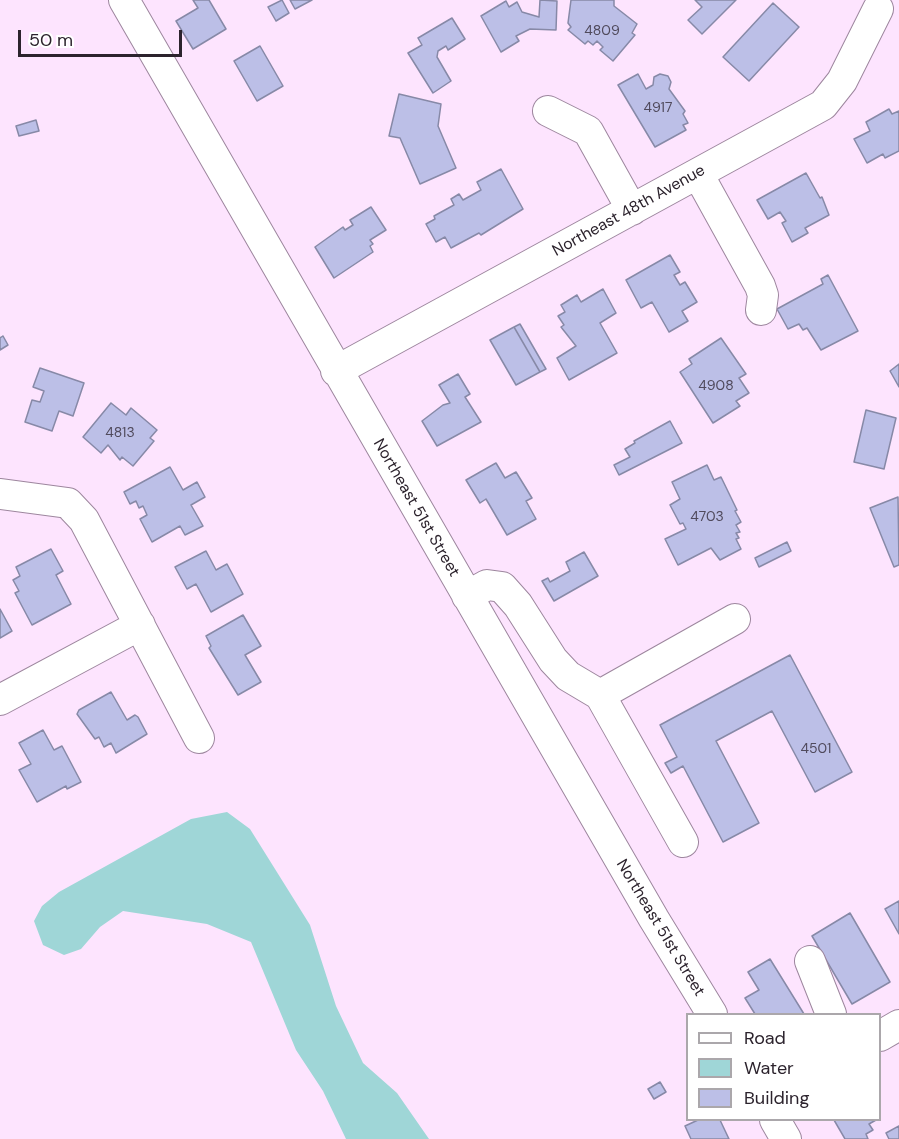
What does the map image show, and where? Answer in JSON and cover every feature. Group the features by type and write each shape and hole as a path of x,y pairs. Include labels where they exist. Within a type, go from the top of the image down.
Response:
{"street":[{"name":"Northeast 51st Street","path":"124,0 467,596 711,1013"},
{"name":"Northeast 48th Avenue","path":"336,370 823,105 842,81 880,9"},
{"path":"548,111 588,131 632,210"},
{"path":"698,174 760,286 763,295 761,310"},
{"path":"1,494 68,502 84,520 199,738"},
{"path":"467,596 487,585 502,587 518,605 553,660 568,676 600,695 683,842"},
{"path":"600,695 735,619"},
{"path":"0,700 140,625"},
{"path":"810,961 831,1013"},
{"path":"881,1035 899,1025"},
{"path":"776,1121 786,1139"}],"water":[{"path":"227,812 250,829 310,925 336,1006 363,1063 397,1093 429,1139 346,1139 323,1091 296,1050 251,942 207,924 123,911 100,927 81,949 64,955 43,945 34,921 42,906 59,892 191,819"}],"building":[{"path":"193,0 209,0 226,29 193,49 176,21 198,8"},
{"path":"282,0 289,13 276,21 268,7"},
{"path":"290,0 312,0 295,9"},
{"path":"540,0 557,1 556,30 530,29 516,36 519,41 501,52 481,16 506,1 509,7 517,2 522,12 539,17"},
{"path":"571,0 614,0 614,6 637,24 632,33 635,35 613,61 600,50 603,47 597,41 593,45 588,41 585,44 568,30 571,27 568,23"},
{"path":"695,0 736,0 702,34 688,20 702,7"},
{"path":"773,3 799,27 749,81 723,57"},
{"path":"452,18 465,39 448,50 446,46 438,51 437,57 451,81 433,93 408,53 422,45 418,38"},
{"path":"260,46 283,86 257,101 234,61"},
{"path":"638,74 646,89 653,85 654,77 660,74 668,76 671,82 669,89 685,111 683,114 688,123 683,125 686,130 655,147 618,85"},
{"path":"399,94 441,104 438,126 456,168 420,184 400,138 389,136"},
{"path":"889,109 892,114 899,111 899,151 885,158 883,154 867,163 854,139 870,131 866,122"},
{"path":"36,120 39,131 19,136 16,126"},
{"path":"501,169 523,209 481,235 479,233 451,248 445,237 436,242 426,224 435,219 434,216 454,205 451,199 459,194 463,200 481,190 477,182"},
{"path":"806,173 820,198 822,197 829,215 805,228 808,233 792,242 782,223 786,221 780,212 768,219 757,200"},
{"path":"371,207 386,230 370,240 373,244 370,246 373,252 334,278 315,247 343,227 345,230 353,225 350,220"},
{"path":"670,255 680,272 674,275 680,285 685,282 697,302 682,311 688,321 669,332 652,302 641,308 626,280"},
{"path":"828,275 858,331 821,350 807,328 803,330 799,324 788,329 777,309 823,284 821,279"},
{"path":"603,289 616,313 600,323 617,353 569,380 557,358 576,346 561,327 564,325 558,316 565,312 561,305 577,295 581,302"},
{"path":"520,324 546,369 540,372 514,327"},
{"path":"514,327 540,372 516,385 490,340"},
{"path":"3,336 8,345 0,350 0,338"},
{"path":"721,338 746,374 739,378 749,393 736,401 740,406 713,423 680,372 692,364 689,359"},
{"path":"899,364 899,387 890,371"},
{"path":"40,368 84,383 73,416 59,411 52,431 25,422 32,400 40,402 44,391 33,387"},
{"path":"458,374 470,394 465,397 481,422 437,446 422,421 443,405 450,403 439,385"},
{"path":"111,403 126,415 131,408 157,430 150,438 154,441 133,466 122,457 120,460 108,445 101,453 83,437"},
{"path":"866,410 896,418 884,469 854,462"},
{"path":"670,421 682,443 619,475 614,465 630,457 625,449 635,443 634,441"},
{"path":"496,463 505,478 516,472 532,498 526,501 536,519 507,535 486,499 480,503 466,480"},
{"path":"707,465 714,480 721,477 737,510 735,511 741,522 736,525 740,532 736,533 739,538 736,539 741,549 720,560 711,548 678,565 665,539 686,529 683,523 680,524 670,505 680,499 672,482"},
{"path":"170,467 183,490 197,482 205,497 191,505 203,526 185,535 180,526 152,542 140,519 147,515 143,506 139,508 136,501 130,504 124,492"},
{"path":"898,497 899,565 894,567 870,508"},
{"path":"787,542 791,551 759,567 755,558"},
{"path":"51,549 63,571 56,575 71,604 32,625 15,593 19,591 13,580 20,576 16,567"},
{"path":"206,551 216,570 227,564 243,594 211,612 196,584 187,589 175,567"},
{"path":"584,552 598,576 554,601 542,581 548,578 550,582 570,571 566,562"},
{"path":"0,609 12,631 0,638"},
{"path":"243,615 261,646 245,655 261,682 238,695 209,648 211,646 206,636"},
{"path":"790,655 852,772 815,792 772,711 716,741 759,823 723,842 683,766 671,773 665,763 677,757 660,725"},
{"path":"111,692 127,720 135,715 138,717 147,734 116,753 111,743 104,747 99,737 95,739 77,714 79,710"},
{"path":"43,730 54,750 62,746 81,782 67,789 66,786 37,802 19,770 31,764 19,743"},
{"path":"899,901 899,934 885,909"},
{"path":"850,913 890,982 852,1004 812,936"},
{"path":"770,959 803,1013 754,1013 745,998 759,990 748,972"},
{"path":"660,1082 666,1092 654,1099 648,1089"},
{"path":"696,1121 720,1121 729,1139 691,1139 685,1126"},
{"path":"835,1121 874,1121 869,1124 873,1130 866,1134 868,1139 845,1139"},
{"path":"899,1126 899,1139 889,1139 886,1133"}]}
